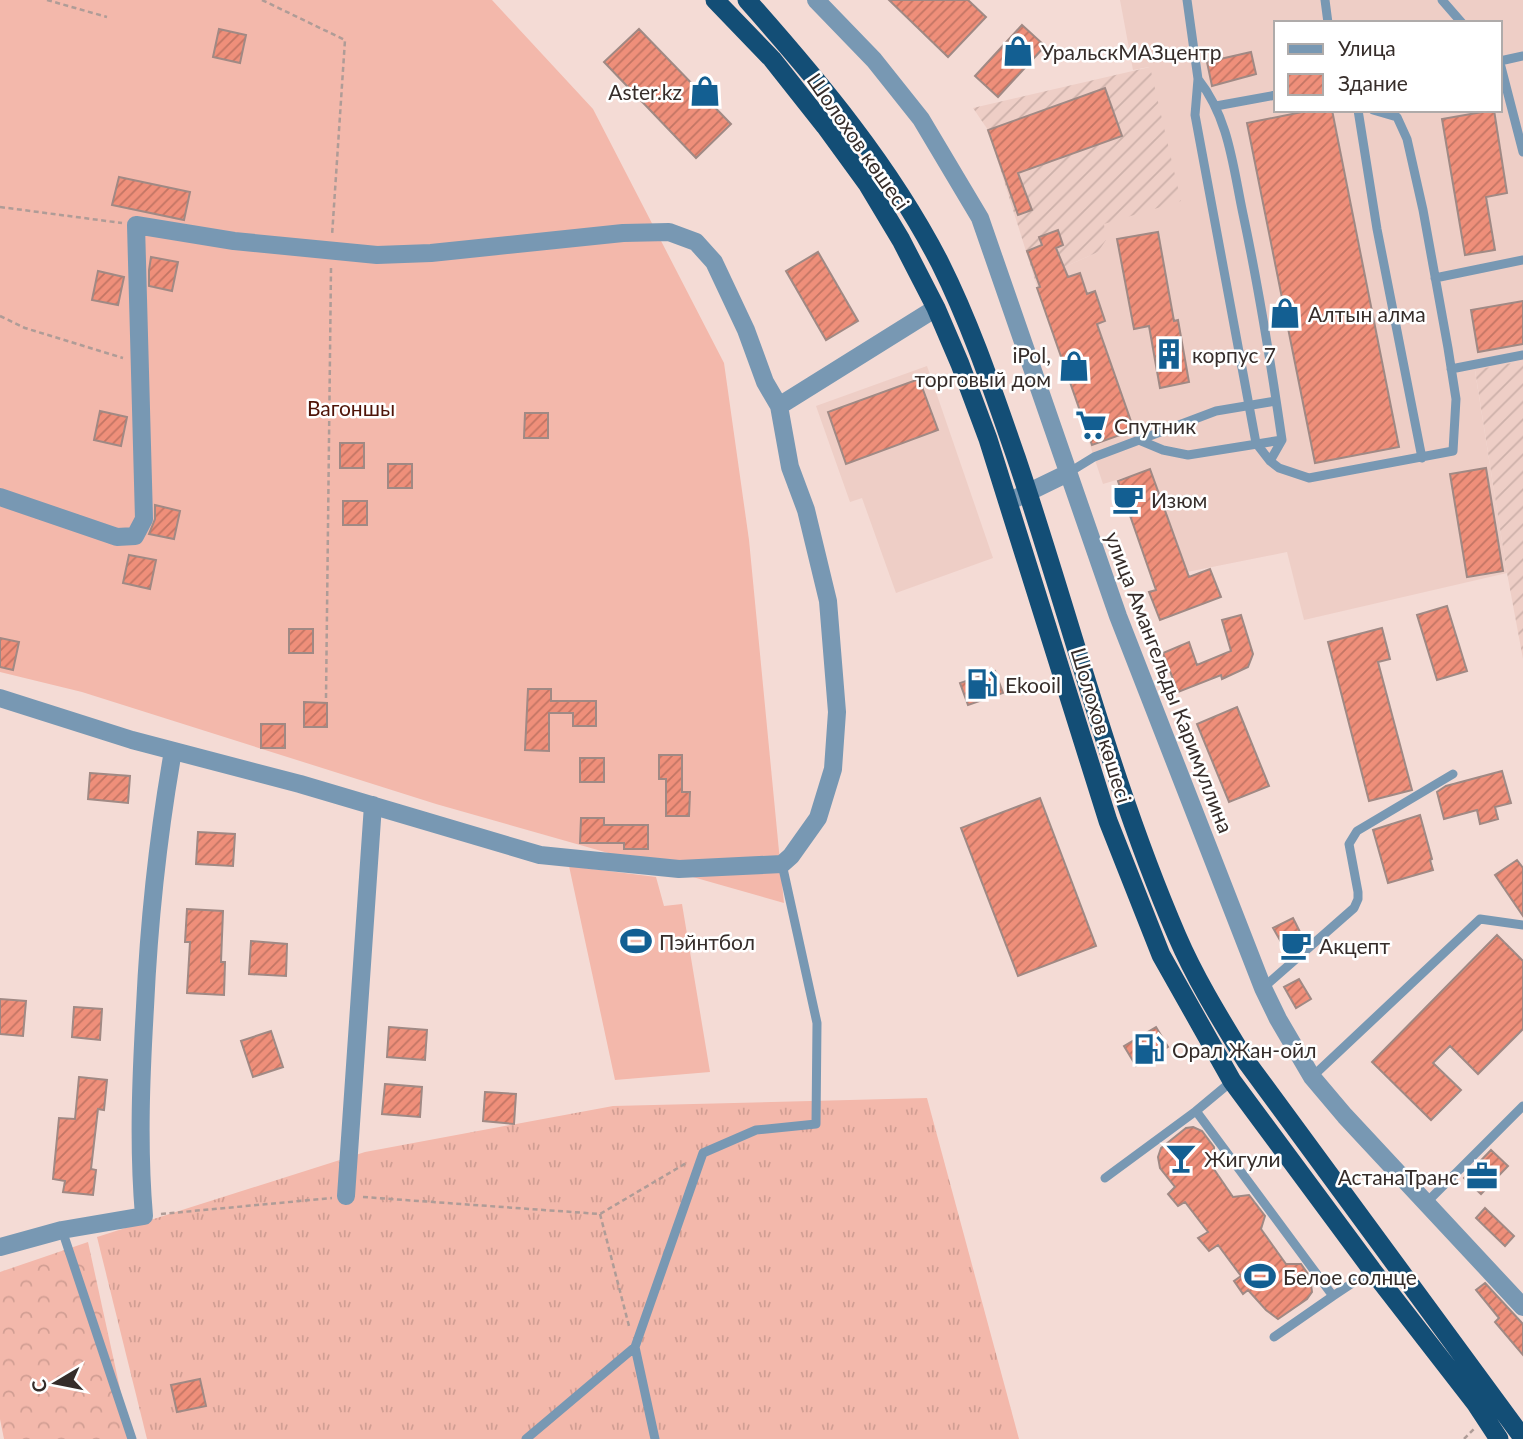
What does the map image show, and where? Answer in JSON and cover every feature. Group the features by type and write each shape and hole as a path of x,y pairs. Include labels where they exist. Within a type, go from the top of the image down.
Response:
{"highway":[{"name":"Шолохов көшесі","path":"715,0 772,59 868,185 901,240 936,308 960,364 1008,502 1094,776 1161,955 1232,1082 1499,1439"},
{"name":"Шолохов көшесі","path":"747,0 795,54 874,156 907,205 940,264 979,349 1146,856 1178,936 1209,1000 1246,1061 1523,1438"}],"street":[{"name":"улица Амангельды Каримуллина","path":"816,0 874,60 922,119 979,218 1118,616 1278,1018 1312,1077 1345,1116 1523,1307"},
{"path":"0,496 117,537 135,536 144,519 136,225 234,241 377,255 431,253 623,233 669,232 696,242 714,261 746,330 765,382 779,406 790,467 806,510 828,601 837,712 833,769 818,818 792,856 782,864 679,869 540,855 373,805 132,740 0,698"},
{"path":"779,406 936,308"},
{"path":"1008,502 1068,473"},
{"path":"0,1247 62,1230 144,1216 140,1121 146,972 154,879 173,751"},
{"path":"346,1196 373,805"}],"lane":[{"path":"1187,0 1198,79 1195,115 1256,443 1279,468 1309,478 1453,451 1456,399 1407,139 1396,117 1380,112"},
{"path":"1325,0 1328,21"},
{"path":"1441,1 1460,21"},
{"path":"1502,61 1523,56"},
{"path":"1502,70 1523,152"},
{"path":"1198,79 1216,106 1225,129 1250,247 1282,440 1270,461"},
{"path":"1216,106 1274,95"},
{"path":"1358,112 1377,229 1422,458"},
{"path":"1435,278 1523,260"},
{"path":"1451,369 1523,355"},
{"path":"1068,473 1094,457 1216,411 1276,401"},
{"path":"1139,440 1163,450 1188,455 1282,440"},
{"path":"1264,988 1354,908 1358,892 1349,845 1357,831 1453,774"},
{"path":"526,1439 635,1347 703,1153 755,1130 816,1124 817,1023 782,864"},
{"path":"1312,1077 1480,919 1523,925"},
{"path":"1105,1178 1232,1082"},
{"path":"1426,1203 1523,1106"},
{"path":"1196,1111 1333,1296"},
{"path":"62,1230 132,1439"},
{"path":"1274,1337 1372,1270"},
{"path":"635,1347 654,1439"}],"path":[{"path":"47,0 107,17"},
{"path":"262,0 345,40 331,252 326,698"},
{"path":"0,207 136,225"},
{"path":"0,316 25,328 140,363"},
{"path":"144,1216 346,1196 600,1214 703,1153"},
{"path":"600,1214 635,1347"}],"shaded area":[{"name":"Алтын алма","path":"1120,0 1523,0 1523,361 1475,371 1507,573 1304,620 1287,552 1187,572 1150,470 1103,484 1035,280 1098,252 1149,67 1133,70"},
{"path":"1150,67 1181,201 1104,224 1106,240 1098,252 1035,280 988,130 973,108"},
{"path":"1523,361 1523,659 1475,370"},
{"path":"927,366 993,558 896,593 862,498 850,502 816,406"}],"green space":[{"name":"Вагоншы","path":"0,0 492,0 593,109 724,363 749,540 784,903 436,804 82,692 0,672"},
{"name":"Пэйнтбол","path":"569,866 656,877 664,906 682,904 710,1072 615,1080"},
{"path":"927,1098 1019,1439 147,1439 97,1237 365,1152 613,1106"},
{"path":"88,1242 131,1439 4,1439 0,1419 0,1272"}],"building":[{"path":"889,0 968,0 986,17 948,57"},
{"path":"1022,25 1045,46 998,97 975,76"},
{"path":"219,29 246,35 240,63 213,57"},
{"path":"639,29 731,124 696,158 604,62"},
{"path":"1251,52 1256,74 1212,86 1207,62"},
{"path":"1105,88 1122,136 1018,173 1032,210 1018,215 988,130"},
{"path":"1302,112 1332,112 1399,447 1315,463 1247,123"},
{"path":"1494,112 1507,193 1486,197 1495,250 1465,255 1442,119"},
{"path":"119,177 190,192 184,220 112,205"},
{"path":"1058,230 1063,245 1056,248 1068,277 1080,273 1087,294 1095,291 1105,321 1097,324 1134,430 1092,445 1037,288 1040,287 1027,251 1042,245 1039,237"},
{"path":"1158,232 1174,321 1178,320 1189,382 1160,388 1149,326 1134,329 1117,239"},
{"path":"818,252 858,321 826,340 786,271"},
{"path":"151,257 178,262 172,291 149,286"},
{"path":"98,271 124,277 118,305 92,300"},
{"path":"1523,301 1523,344 1478,352 1471,310"},
{"path":"919,379 938,430 846,464 828,412"},
{"path":"100,411 127,417 121,446 94,440"},
{"path":"525,413 548,413 548,438 524,438"},
{"path":"340,443 364,443 364,468 340,468"},
{"path":"388,464 412,464 412,488 388,488"},
{"path":"1486,468 1503,571 1467,577 1450,474"},
{"path":"1150,469 1189,577 1210,569 1221,597 1160,620 1149,592 1156,590 1118,481"},
{"path":"343,501 367,501 367,525 343,525"},
{"path":"155,505 180,511 174,539 149,534 155,519"},
{"path":"129,555 156,560 150,589 123,583"},
{"path":"1447,606 1467,671 1437,680 1417,615"},
{"path":"1241,615 1253,654 1248,667 1222,679 1221,675 1178,692 1163,653 1189,642 1197,665 1231,651 1222,620"},
{"path":"1382,628 1390,659 1378,662 1412,790 1369,801 1328,642"},
{"path":"289,629 313,629 313,653 289,653"},
{"path":"0,638 19,642 13,670 0,667"},
{"path":"995,671 1003,693 968,705 960,683"},
{"path":"528,689 551,689 551,701 596,701 596,726 573,726 573,713 549,713 549,751 525,750"},
{"path":"304,702 327,703 327,727 304,727"},
{"path":"1237,707 1269,786 1229,802 1197,724"},
{"path":"261,724 285,724 285,748 261,748"},
{"path":"659,755 682,755 682,792 690,792 689,816 666,816 666,779 659,779"},
{"path":"580,758 604,758 604,782 580,782"},
{"path":"1502,771 1511,803 1495,807 1498,819 1480,824 1477,810 1444,819 1437,792 1446,786"},
{"path":"90,773 130,776 128,803 88,799"},
{"path":"1040,798 1096,946 1018,976 961,828"},
{"path":"1420,815 1433,870 1388,883 1373,830"},
{"path":"581,818 604,818 604,825 648,825 648,849 624,849 624,843 580,843"},
{"path":"198,832 235,834 233,866 196,864"},
{"path":"1517,860 1523,868 1523,916 1495,875"},
{"path":"187,909 223,911 221,962 225,962 224,995 187,993 190,942 185,942"},
{"path":"1293,918 1305,942 1289,956 1273,928"},
{"path":"1497,935 1523,961 1523,1029 1478,1074 1450,1046 1433,1063 1461,1090 1431,1120 1372,1062"},
{"path":"251,941 287,944 286,976 249,974"},
{"path":"1299,979 1311,999 1296,1008 1284,987"},
{"path":"0,999 26,1001 23,1036 0,1034"},
{"path":"74,1007 102,1009 100,1040 72,1037"},
{"path":"389,1027 427,1030 425,1060 387,1057"},
{"path":"1156,1027 1168,1047 1136,1066 1124,1046"},
{"path":"271,1031 283,1067 253,1077 241,1041"},
{"path":"79,1077 107,1080 104,1110 98,1109 91,1169 96,1170 93,1195 63,1192 65,1181 53,1179 59,1118 75,1119"},
{"path":"385,1084 422,1087 420,1117 382,1114"},
{"path":"485,1092 516,1094 514,1124 483,1121"},
{"name":"Белое солнце","path":"1193,1127 1202,1131 1214,1147 1214,1158 1209,1162 1233,1197 1249,1195 1265,1216 1261,1229 1286,1264 1301,1264 1310,1277 1312,1292 1307,1299 1278,1319 1248,1290 1243,1294 1234,1281 1241,1276 1218,1245 1209,1251 1198,1238 1208,1232 1185,1202 1178,1206 1168,1194 1175,1187 1160,1168 1158,1157 1161,1148 1186,1128"},
{"path":"1491,1150 1508,1166 1481,1194 1464,1178"},
{"path":"1485,1208 1514,1236 1505,1246 1476,1218"},
{"path":"1485,1283 1523,1324 1523,1355 1495,1322 1499,1318 1476,1290"},
{"path":"200,1379 206,1406 177,1412 171,1385"}],"place":[{"name":"УральскМАЗцентр","path":"1018,51"},
{"name":"Aster.kz","path":"705,91"},
{"name":"Алтын алма","path":"1285,313"},
{"name":"корпус 7","path":"1169,354"},
{"name":"iPol, торговый дом","path":"1074,366"},
{"name":"Спутник","path":"1091,425"},
{"name":"Изюм","path":"1128,499"},
{"name":"Ekooil","path":"982,684"},
{"name":"Пэйнтбол","path":"636,941"},
{"name":"Акцепт","path":"1296,945"},
{"name":"Орал Жан-ойл","path":"1149,1049"},
{"name":"Жигули","path":"1181,1158"},
{"name":"АстанаТранс","path":"1482,1176"},
{"name":"Белое солнце","path":"1260,1276"}]}
